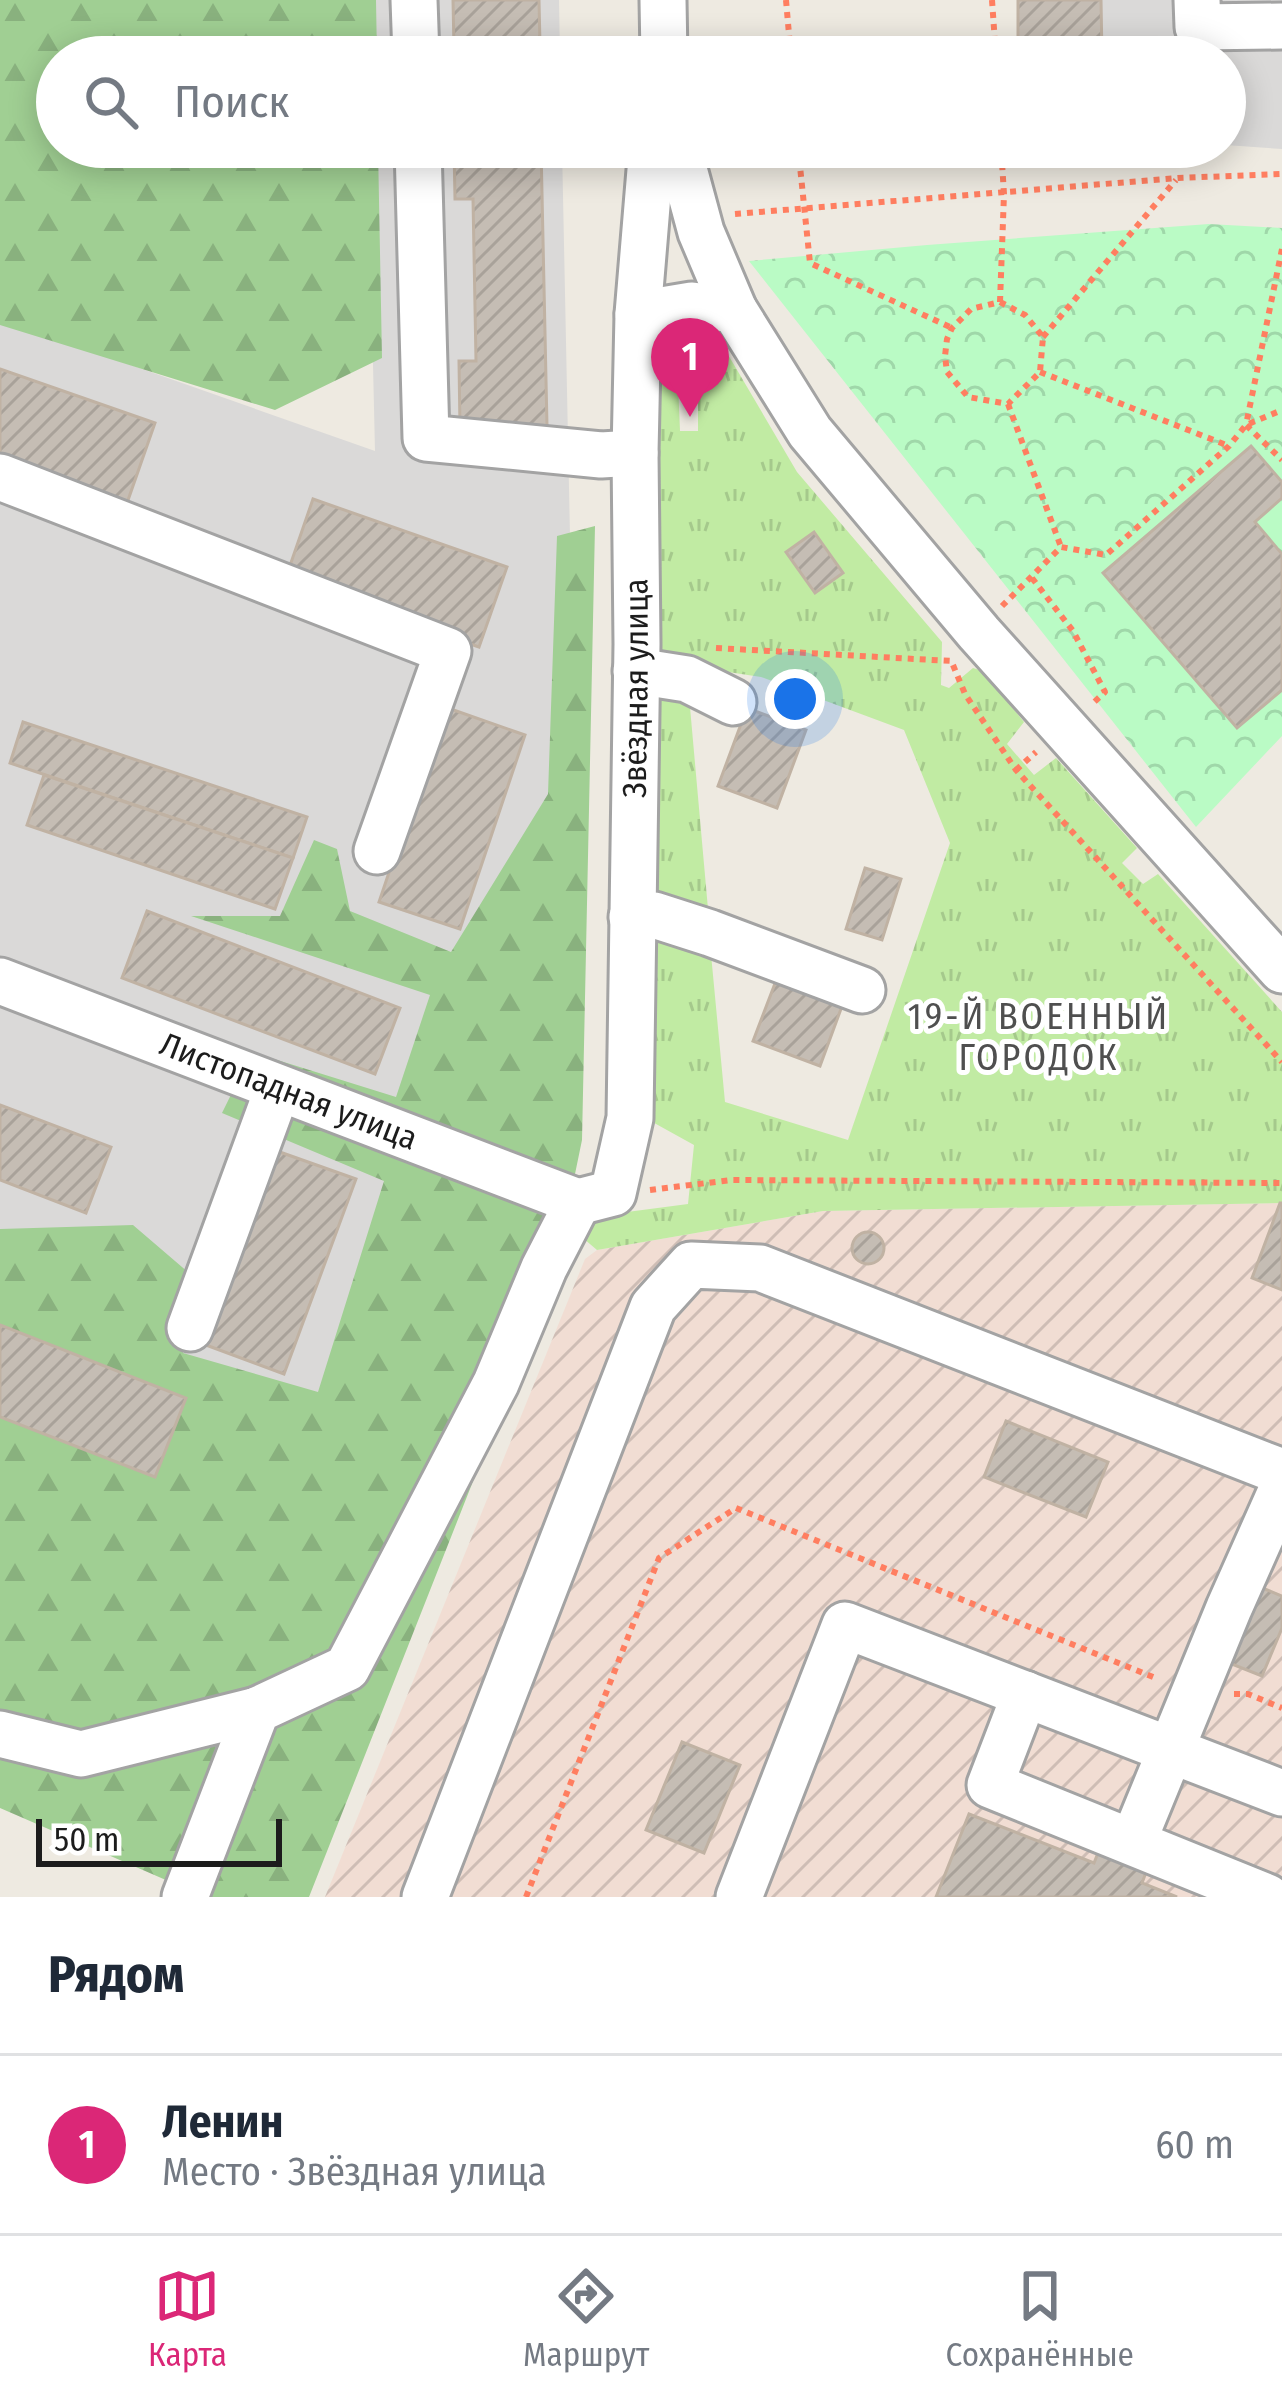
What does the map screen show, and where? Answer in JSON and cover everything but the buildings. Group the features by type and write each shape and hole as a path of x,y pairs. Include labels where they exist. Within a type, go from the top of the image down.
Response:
{"street":[{"path":"414,0 415,36"},
{"path":"663,0 664,36"},
{"path":"1197,0 1198,27 1282,26"},
{"path":"419,168 427,438 601,455 635,453"},
{"name":"Звёздная улица","path":"0,1734 81,1754 256,1710 347,1668 496,1383 544,1268 595,1197 630,1118 635,453 638,314 650,168"},
{"path":"684,168 701,232 734,310 810,432 966,647 1282,970"},
{"path":"638,314 692,304 734,310"},
{"path":"0,477 448,651 377,850"},
{"path":"636,671 687,679 733,702"},
{"path":"632,916 654,915 862,990"},
{"name":"Листопадная улица","path":"0,981 278,1088 595,1197"},
{"path":"190,1328 278,1088"},
{"path":"425,1897 653,1307 691,1265 760,1268 1282,1472"},
{"path":"1132,1842 1282,1490"},
{"path":"739,1897 845,1624 1282,1793"},
{"path":"1025,1694 990,1785 1272,1897 1282,1883"},
{"path":"185,1897 256,1710"}],"path":[{"path":"786,0 789,36"},
{"path":"992,0 994,36"},
{"path":"799,168 810,262 952,328"},
{"path":"1000,302 1002,168"},
{"path":"723,214 1282,174"},
{"path":"1008,404 1040,372 1043,337 1178,178"},
{"path":"1061,547 1106,555 1229,446 1246,425 1282,249"},
{"path":"1008,404 968,397 947,372 947,339 952,328 970,309 1000,302 1025,315 1043,337"},
{"path":"1040,372 1229,446"},
{"path":"1008,404 1061,547"},
{"path":"1246,425 1282,410"},
{"path":"1246,425 1282,460"},
{"path":"1061,547 966,647 965,694 1016,770 1282,1062"},
{"path":"704,648 966,647"},
{"path":"595,1197 731,1180 1282,1184"}],"shaded area":[{"path":"364,0 559,0 560,36 365,36"},
{"path":"1058,0 1282,0 1282,149 1246,146 1246,36 1063,36"},
{"path":"368,168 562,168 575,780 313,1462 0,1465 0,319 375,451"},
{"path":"1282,1203 1282,1897 325,1897 585,1259 597,1250 823,1211"}],"green space":[{"path":"0,0 376,0 377,36 36,36 36,168 378,168 382,358 275,410 0,325"},
{"path":"1209,224 1282,228 1282,736 1196,827 749,261"},
{"path":"698,331 714,339 730,358 797,472 942,642 941,685 949,688 973,668 983,671 1024,722 1007,744 1034,775 1056,758 1137,848 1122,863 1143,884 1158,874 1282,1012 1282,1203 823,1211 597,1250 577,1233 589,1217 688,1204 694,1145 647,1119 649,935 711,954 725,1102 848,1140 950,843 904,730 761,677 649,660 647,352 662,337 676,334 680,431 698,431"},
{"path":"595,526 582,1140 554,1276 309,1897 205,1897 0,1808 0,1229 133,1225 196,1279 183,1353 318,1392 384,1181 222,1113 252,1052 396,1097 430,995 191,916 280,916 314,840 337,849 350,911 451,952 548,794 557,536"},
{"path":"650,689 689,696 708,909 649,893"}],"place":[{"name":"Ленин","path":"690,417"}],"district":[{"name":"19-Й ВОЕННЫЙ ГОРОДОК","path":"1039,1038"}]}
